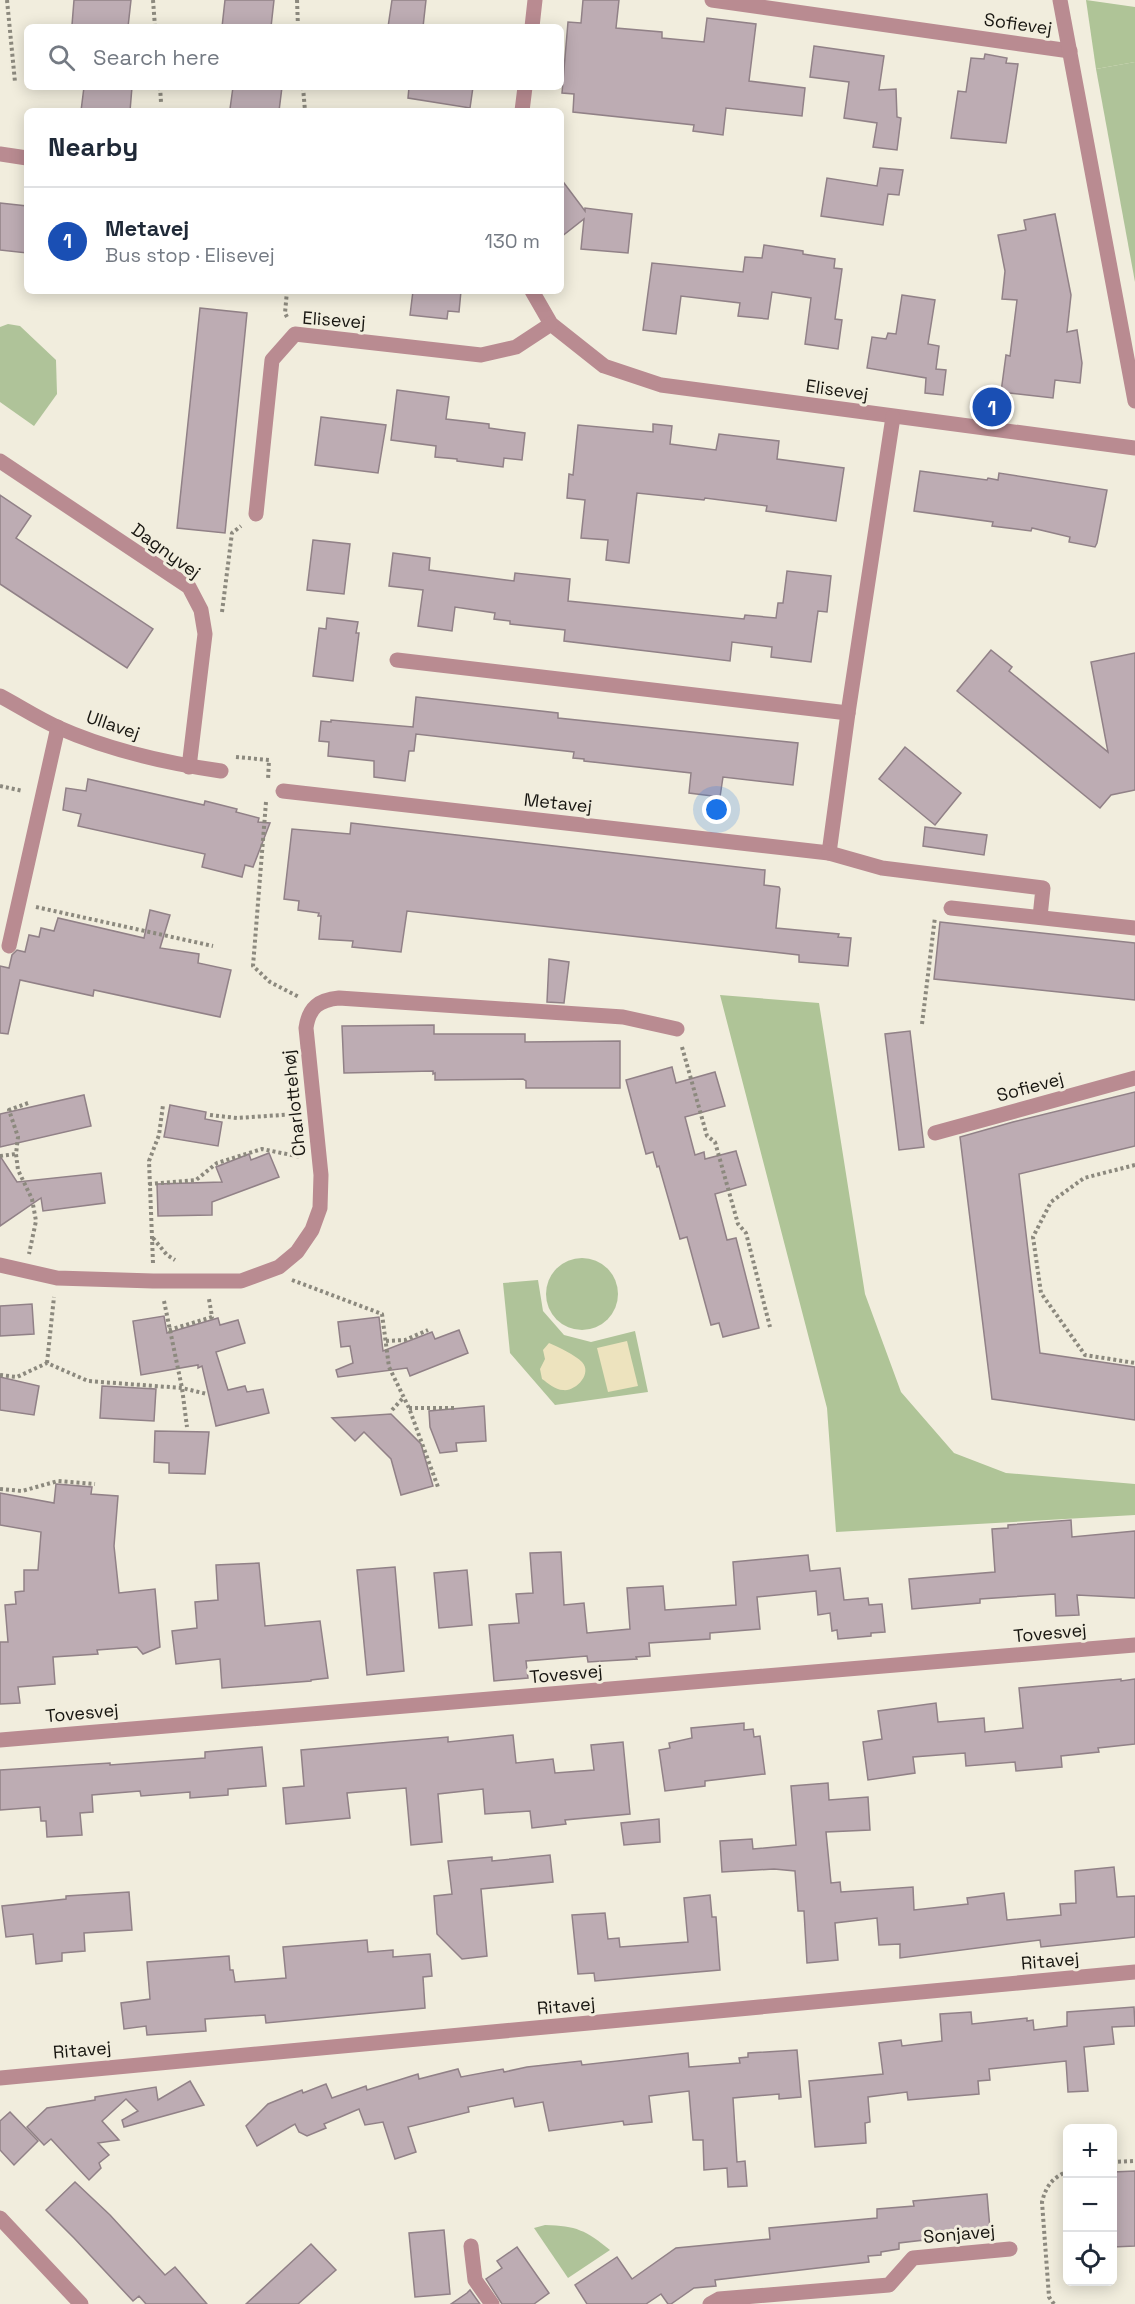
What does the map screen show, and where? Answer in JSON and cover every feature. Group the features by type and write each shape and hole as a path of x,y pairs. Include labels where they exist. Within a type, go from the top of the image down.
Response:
{"street":[{"path":"532,24 536,0"},
{"name":"Sofievej","path":"712,0 1070,51"},
{"name":"Sofievej","path":"1060,0 1135,401"},
{"path":"522,108 525,90"},
{"path":"0,154 24,158"},
{"name":"Elisevej","path":"534,294 550,324 604,366 661,385 1135,448"},
{"name":"Elisevej","path":"256,514 272,360 296,334 481,355 516,347 550,324"},
{"path":"829,853 893,417"},
{"name":"Dagnyvej","path":"0,461 189,587 201,610 205,634 189,767"},
{"path":"398,660 848,713"},
{"name":"Ullavej","path":"0,696 58,727 127,752 189,767 221,771"},
{"path":"9,946 58,727"},
{"name":"Metavej","path":"283,791 829,853 882,868 1043,888 1040,917"},
{"path":"951,908 1135,928"},
{"path":"315,1006 326,999 339,998 443,1004 623,1017 677,1029"},
{"name":"Charlottehøj","path":"0,1265 57,1278 153,1281 241,1281 279,1267 297,1252 312,1230 320,1209 320,1155 306,1028 308,1016 315,1006"},
{"name":"Sofievej","path":"935,1133 1135,1078"},
{"name":"Tovesvej","path":"0,1740 1135,1645"},
{"name":"Ritavej","path":"0,2078 1135,1972"},
{"path":"0,2218 81,2304"},
{"path":"471,2246 475,2280 492,2304"},
{"name":"Sonjavej","path":"710,2304 719,2299 817,2298 889,2285 913,2258 1010,2249"}],"path":[{"path":"7,0 15,82"},
{"path":"153,0 155,24"},
{"path":"297,0 298,24"},
{"path":"160,90 162,102"},
{"path":"303,90 304,108"},
{"path":"287,294 285,313 296,334"},
{"path":"205,634 221,623 232,533 256,514"},
{"path":"221,771 232,757 269,760 268,783"},
{"path":"0,786 42,795"},
{"path":"267,794 253,966 270,982 315,1006"},
{"path":"18,903 213,946"},
{"path":"922,1024 936,910"},
{"path":"677,1029 707,1136 715,1142 738,1224 746,1233 770,1328"},
{"path":"26,1270 36,1221 32,1199 18,1170 16,1154 18,1137 9,1110 28,1103"},
{"path":"163,1105 159,1135 149,1161 153,1281 164,1300 182,1388 187,1427"},
{"path":"210,1115 237,1118 315,1112"},
{"path":"149,1184 196,1180 217,1162 262,1149 296,1157 320,1155"},
{"path":"0,1156 16,1154"},
{"path":"1135,1165 1084,1178 1051,1202 1034,1237 1041,1293 1085,1355 1135,1363"},
{"path":"279,1267 290,1279 382,1314 389,1367 409,1408 438,1487"},
{"path":"47,1363 57,1278"},
{"path":"170,1330 212,1317 205,1281"},
{"path":"386,1341 405,1340 428,1330"},
{"path":"0,1375 17,1377 47,1363 88,1381 182,1388 207,1394"},
{"path":"392,1410 404,1397"},
{"path":"409,1408 454,1408"},
{"path":"0,1489 22,1491 58,1481 95,1484"},
{"path":"1117,2162 1135,2161"},
{"path":"1054,2304 1049,2297 1042,2202 1046,2187 1063,2174"}],"green space":[{"path":"1086,0 1135,7 1135,62 1096,69"},
{"path":"1135,62 1135,282 1096,69"},
{"path":"8,324 20,326 56,360 57,394 34,426 0,402 0,327"},
{"path":"720,995 819,1003 865,1294 901,1392 954,1453 1006,1473 1135,1484 1135,1515 836,1532 827,1408"},
{"path":"582,1258 596,1261 608,1268 615,1280 618,1294 615,1308 608,1320 596,1327 582,1330 568,1327 556,1320 549,1308 546,1294 549,1280 556,1268 568,1261"},
{"path":"538,1280 543,1311 564,1335 591,1342 635,1331 648,1392 555,1405 510,1353 503,1283"},
{"path":"545,2225 580,2230 610,2250 568,2278 534,2228"}],"sand":[{"path":"627,1341 638,1386 608,1392 597,1348"},
{"path":"549,1343 575,1357 585,1367 584,1377 573,1388 557,1389 542,1379 540,1369 545,1359 543,1350"}],"building":[{"path":"74,0 131,0 128,24 72,24"},
{"path":"225,0 274,0 271,24 222,24"},
{"path":"392,0 426,0 423,24 388,24"},
{"path":"583,0 619,0 616,28 662,32 662,38 704,42 707,18 756,24 749,81 805,88 802,116 726,108 723,135 693,131 694,125 573,112 574,94 562,93 568,22 581,23"},
{"path":"814,46 884,56 879,90 896,89 897,117 901,118 897,150 873,147 877,123 844,118 849,82 810,77"},
{"path":"985,54 1007,58 1006,63 1018,64 1006,143 951,138 958,91 966,92 971,58 984,59"},
{"path":"84,90 132,90 130,108 81,108"},
{"path":"233,90 282,90 279,108 230,108"},
{"path":"409,90 473,90 470,108 408,98"},
{"path":"880,168 903,170 899,195 888,194 883,225 821,216 827,178 877,186"},
{"path":"564,183 585,211 585,208 632,214 628,253 581,249 584,219 564,235"},
{"path":"0,203 24,206 24,253 0,250"},
{"path":"1055,214 1071,295 1067,332 1077,330 1082,363 1080,383 1055,380 1053,398 1001,392 1006,355 1010,356 1017,300 1002,299 1005,271 998,235 1026,230 1024,220"},
{"path":"764,245 835,259 834,268 842,269 835,319 842,320 838,349 805,344 811,298 772,292 768,319 738,316 740,303 681,296 676,334 643,330 652,263 743,272 745,257 762,258"},
{"path":"413,294 461,294 459,312 448,311 447,319 410,315"},
{"path":"902,295 935,300 928,344 939,346 936,369 946,370 943,395 925,393 926,378 867,368 872,337 886,339 888,333 896,334"},
{"path":"200,308 247,313 225,533 177,528"},
{"path":"397,390 449,397 446,419 489,424 489,428 525,433 522,460 504,458 503,467 457,461 457,459 435,457 436,446 391,440"},
{"path":"321,417 386,425 378,473 315,465"},
{"path":"653,424 672,426 670,444 716,450 719,434 779,441 777,459 844,468 836,521 766,511 767,506 637,493 629,563 606,560 608,540 581,538 585,500 567,498 569,474 573,475 578,425 653,432"},
{"path":"920,471 987,480 988,478 998,480 999,473 1107,490 1097,543 1095,547 1069,542 1070,537 1032,528 1031,531 992,526 993,522 914,511"},
{"path":"0,495 31,516 16,538 153,629 127,668 0,584"},
{"path":"313,540 350,544 344,594 307,590"},
{"path":"393,553 430,558 429,570 514,581 515,573 570,579 568,601 744,619 745,615 776,618 778,603 783,603 787,571 831,576 827,612 818,611 811,662 771,657 772,647 732,642 730,661 564,641 565,630 510,624 510,621 494,619 495,613 455,607 452,631 418,626 423,590 389,586"},
{"path":"327,618 358,622 356,633 359,633 353,681 313,676 319,628 326,629"},
{"path":"991,650 1012,667 1009,671 1108,752 1091,662 1135,653 1135,790 1111,795 1100,808 957,691"},
{"path":"416,697 558,713 558,718 798,743 793,785 723,777 720,797 689,793 691,773 584,761 584,759 573,758 574,752 416,734 414,751 409,751 405,781 374,777 374,761 328,756 329,742 319,741 321,721 413,727"},
{"path":"905,747 961,793 935,825 879,779"},
{"path":"88,779 204,805 205,801 237,809 236,812 259,818 258,822 270,823 253,867 245,865 242,877 202,867 205,854 78,826 81,814 63,810 66,788 86,791"},
{"path":"351,823 765,870 764,885 780,889 776,928 839,934 838,937 851,938 848,966 799,962 799,955 407,911 401,952 352,947 353,941 319,939 321,916 318,916 319,913 298,910 299,901 284,899 292,829 350,834"},
{"path":"925,827 987,835 984,855 923,846"},
{"path":"150,910 170,915 160,948 199,954 198,963 231,970 220,1017 94,990 93,996 20,980 8,1034 0,1033 0,966 9,968 12,955 17,950 25,952 29,935 39,937 41,928 54,931 58,918 144,938"},
{"path":"940,922 1135,943 1135,1000 934,979"},
{"path":"549,959 569,962 564,1003 547,1002"},
{"path":"434,1025 434,1034 525,1034 525,1042 620,1041 620,1088 526,1088 526,1081 523,1079 435,1080 433,1071 344,1073 342,1026"},
{"path":"910,1031 924,1147 899,1150 885,1034"},
{"path":"672,1067 676,1083 715,1072 725,1106 685,1117 695,1155 704,1152 705,1159 736,1151 746,1185 715,1194 727,1240 736,1238 759,1328 723,1337 719,1323 711,1325 687,1237 680,1239 653,1152 646,1154 626,1080"},
{"path":"1135,1092 1135,1146 1019,1174 1040,1353 1135,1367 1135,1420 992,1399 960,1137"},
{"path":"84,1095 91,1126 0,1147 0,1114"},
{"path":"170,1105 206,1112 205,1119 222,1122 218,1146 164,1137"},
{"path":"269,1153 279,1177 212,1202 212,1215 158,1216 157,1184 222,1182 216,1167 249,1154 251,1160"},
{"path":"0,1156 17,1182 101,1173 105,1203 43,1211 41,1198 0,1226"},
{"path":"32,1304 34,1334 0,1336 0,1306"},
{"path":"164,1316 167,1333 218,1318 220,1325 238,1320 245,1343 216,1352 228,1390 245,1386 247,1392 263,1389 269,1413 216,1426 202,1366 141,1375 133,1321"},
{"path":"379,1317 383,1351 432,1332 435,1339 459,1330 468,1353 410,1376 407,1368 338,1377 336,1370 353,1363 350,1346 341,1347 338,1322"},
{"path":"0,1377 39,1386 34,1415 0,1410"},
{"path":"102,1386 156,1389 154,1421 100,1418"},
{"path":"484,1406 486,1441 456,1443 457,1451 440,1453 430,1427 429,1411"},
{"path":"391,1414 421,1444 433,1486 401,1495 391,1459 364,1432 355,1441 332,1418"},
{"path":"155,1431 209,1432 205,1474 169,1473 169,1463 154,1462"},
{"path":"56,1484 92,1487 91,1494 118,1496 114,1546 119,1593 155,1589 160,1647 143,1654 137,1647 97,1650 98,1654 53,1657 55,1684 18,1687 20,1703 0,1704 0,1642 8,1642 5,1605 16,1604 15,1592 24,1591 24,1570 38,1570 41,1532 0,1525 0,1493 54,1503"},
{"path":"1071,1520 1072,1537 1135,1531 1135,1598 1077,1595 1079,1615 1056,1616 1055,1594 980,1599 980,1603 912,1609 909,1579 995,1572 992,1529 1008,1528 1008,1525"},
{"path":"561,1552 564,1605 584,1603 587,1633 630,1629 627,1588 663,1586 665,1610 736,1605 733,1562 808,1555 810,1571 840,1568 844,1600 868,1598 869,1605 882,1604 885,1632 871,1633 871,1636 838,1639 837,1630 832,1631 830,1613 818,1615 816,1591 757,1597 760,1629 710,1633 710,1639 649,1643 650,1656 636,1657 637,1659 588,1662 587,1656 526,1661 528,1678 494,1681 489,1625 519,1623 516,1594 533,1593 530,1553"},
{"path":"259,1563 265,1626 320,1621 328,1678 222,1688 220,1659 176,1664 172,1631 197,1628 195,1602 218,1600 216,1565"},
{"path":"395,1567 404,1671 367,1675 357,1570"},
{"path":"467,1570 472,1625 439,1628 434,1573"},
{"path":"1121,1679 1121,1681 1135,1679 1135,1744 1098,1748 1099,1752 1061,1756 1062,1767 1016,1771 1015,1762 966,1766 965,1753 913,1757 915,1773 868,1780 863,1742 882,1739 878,1711 936,1703 938,1722 984,1718 985,1732 1023,1728 1019,1688"},
{"path":"744,1723 744,1730 753,1729 754,1737 760,1736 765,1774 705,1781 705,1786 665,1791 659,1750 670,1748 669,1743 692,1738 691,1728"},
{"path":"513,1735 516,1763 553,1759 555,1773 594,1770 591,1745 623,1742 630,1814 565,1820 566,1824 532,1828 530,1811 485,1814 483,1789 438,1794 442,1842 411,1845 406,1788 347,1793 350,1818 286,1824 283,1788 304,1786 301,1750 448,1737 448,1742"},
{"path":"262,1747 266,1786 228,1789 228,1795 190,1798 190,1792 141,1796 140,1791 92,1795 93,1812 80,1813 82,1835 47,1837 46,1821 41,1821 40,1807 0,1810 0,1770 205,1758 205,1752"},
{"path":"828,1783 829,1800 868,1797 870,1830 826,1832 831,1883 840,1882 841,1892 913,1887 914,1910 968,1904 967,1898 1004,1893 1007,1920 1061,1915 1060,1904 1076,1903 1075,1871 1114,1867 1117,1897 1135,1896 1135,1937 1041,1947 1040,1940 900,1958 900,1944 879,1945 877,1918 835,1923 838,1960 807,1963 804,1911 798,1911 795,1871 774,1869 722,1872 720,1841 752,1839 753,1849 796,1845 791,1786"},
{"path":"659,1819 660,1842 624,1845 621,1823"},
{"path":"550,1855 553,1882 481,1889 487,1956 462,1959 437,1934 434,1896 452,1894 448,1861 492,1857 492,1861"},
{"path":"129,1892 132,1930 84,1933 85,1951 62,1953 62,1961 36,1964 33,1934 6,1937 2,1906 66,1899 66,1896"},
{"path":"710,1895 712,1917 716,1917 720,1970 595,1981 594,1973 578,1974 572,1915 605,1913 608,1939 619,1938 620,1947 688,1942 684,1898"},
{"path":"367,1940 368,1952 393,1950 393,1957 430,1954 432,1976 423,1977 425,2008 266,2023 265,2015 205,2019 206,2031 147,2035 146,2026 124,2029 121,2003 150,1999 147,1962 229,1956 230,1970 233,1970 235,1982 286,1978 283,1947"},
{"path":"1134,2007 1135,2026 1112,2027 1114,2044 1084,2047 1088,2091 1068,2092 1066,2061 989,2069 990,2080 978,2081 979,2094 908,2100 907,2092 868,2097 870,2122 865,2123 866,2143 815,2147 809,2081 883,2074 879,2043 901,2040 902,2046 942,2041 940,2014 971,2012 972,2024 1027,2018 1027,2021 1033,2020 1034,2030 1067,2026 1067,2012"},
{"path":"797,2050 801,2097 779,2099 779,2094 733,2098 737,2162 745,2161 747,2186 728,2187 727,2168 704,2170 703,2140 693,2140 689,2091 649,2096 652,2122 624,2125 623,2121 549,2131 543,2102 515,2107 513,2098 468,2107 469,2112 408,2127 416,2152 395,2159 383,2122 365,2125 359,2109 324,2124 326,2128 307,2136 299,2132 295,2124 257,2146 246,2126 268,2104 302,2090 303,2093 326,2084 332,2098 366,2086 367,2090 418,2074 419,2079 458,2069 461,2077 503,2069 504,2072 581,2061 582,2065 688,2053 689,2067 740,2063 739,2058 748,2057 748,2053"},
{"path":"190,2081 204,2105 124,2127 122,2120 138,2111 126,2099 102,2121 119,2140 98,2143 109,2155 99,2163 101,2168 89,2180 51,2139 44,2145 27,2127 47,2108 156,2087 158,2100"},
{"path":"10,2112 38,2141 14,2165 0,2150 0,2121"},
{"path":"1135,2171 1135,2246 1117,2247 1117,2172"},
{"path":"75,2182 110,2215 165,2275 175,2267 207,2304 146,2304 139,2296 133,2301 46,2210"},
{"path":"987,2194 990,2229 923,2235 924,2240 899,2243 899,2249 881,2252 881,2255 868,2256 869,2262 715,2280 716,2286 694,2288 671,2304 668,2304 661,2294 646,2304 587,2304 575,2285 617,2257 632,2279 676,2248 770,2239 769,2228 877,2218 877,2209 914,2206 913,2201"},
{"path":"444,2230 450,2294 415,2297 409,2233"},
{"path":"311,2244 336,2270 298,2304 246,2304"},
{"path":"517,2247 549,2293 534,2304 502,2304 486,2279 502,2268 497,2261"},
{"path":"470,2290 480,2304 451,2304 467,2293"}],"place":[{"name":"Metavej","path":"992,407"}]}
